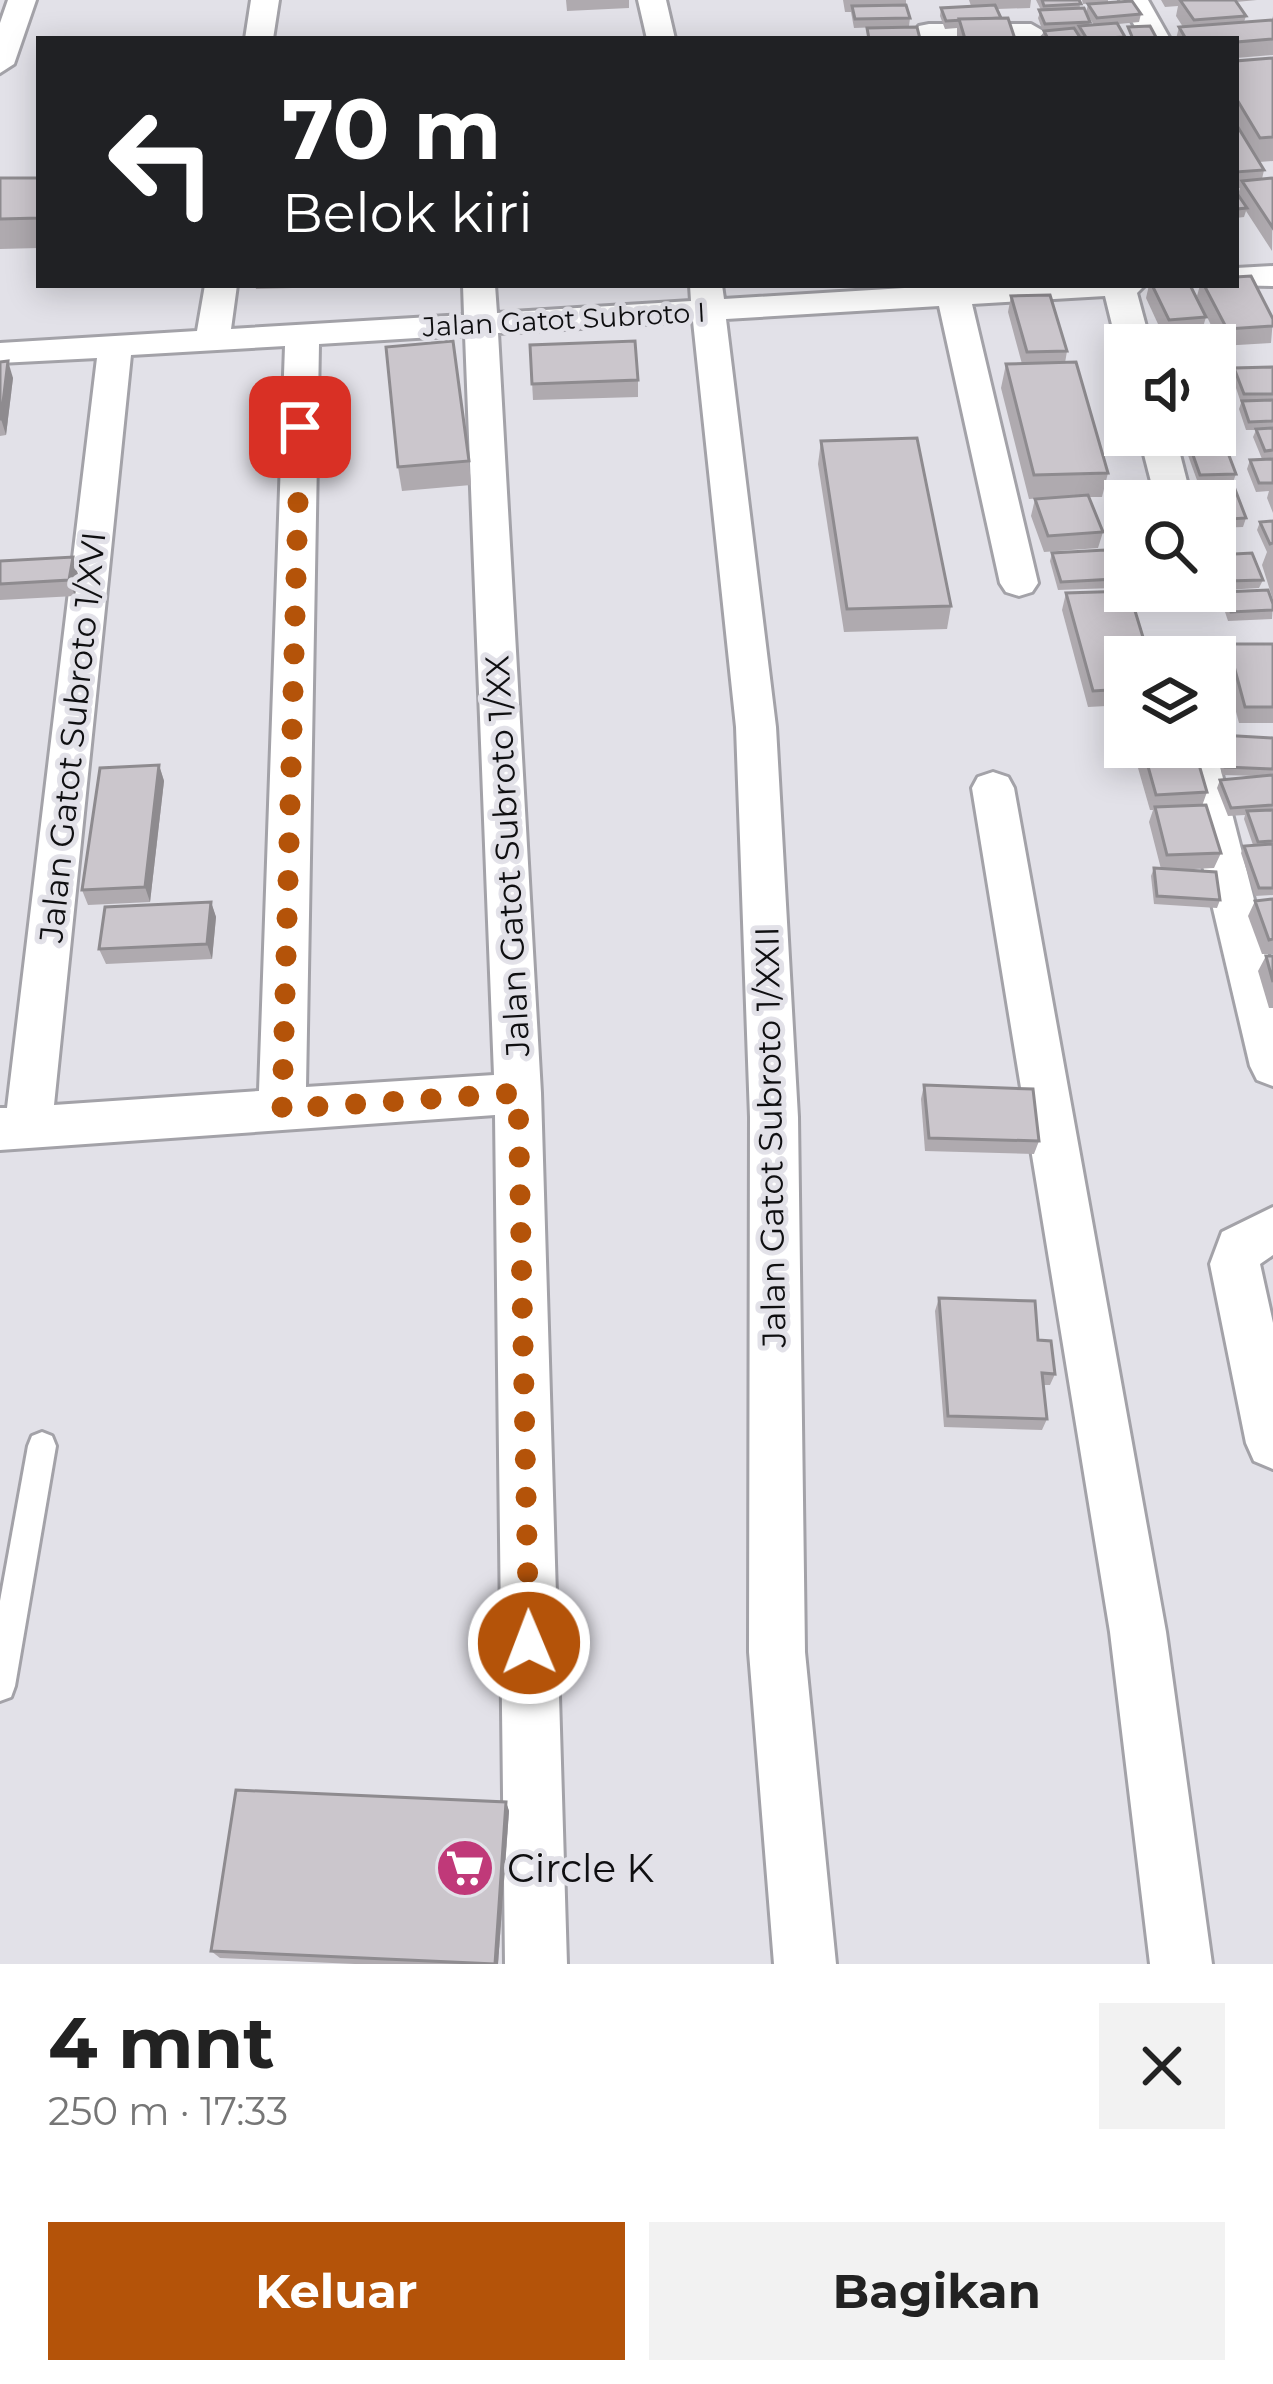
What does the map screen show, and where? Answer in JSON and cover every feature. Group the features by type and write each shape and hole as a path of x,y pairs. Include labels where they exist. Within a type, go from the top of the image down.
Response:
{"street":[{"path":"0,64 22,0"},
{"path":"260,36 266,0"},
{"path":"652,0 660,36"},
{"path":"922,0 929,35 1031,32"},
{"path":"1134,0 1154,36"},
{"path":"1239,278 1273,276"},
{"path":"212,341 221,288"},
{"name":"Jalan Gatot Subroto I","path":"0,352 302,336 480,305 953,295 1031,288"},
{"path":"1120,288 1129,324"},
{"path":"953,295 1019,583"},
{"name":"Jalan Gatot Subroto 1/XXII","path":"709,298 756,728 774,1117 777,1652 805,1964"},
{"name":"Jalan Gatot Subroto 1/XX","path":"480,305 518,1093 536,1964"},
{"path":"282,1109 302,336"},
{"name":"Jalan Gatot Subroto 1/XVI","path":"14,1129 115,347"},
{"path":"1200,768 1273,1066"},
{"path":"993,788 1138,1632 1181,1964"},
{"path":"14,1129 518,1093"},
{"path":"1273,1229 1240,1248 1234,1264 1273,1443"}],"lane":[{"path":"0,1687 42,1446"}],"building":[{"path":"1042,0 1079,0 1081,4 1044,6"},
{"path":"1180,0 1235,0 1246,16 1194,20"},
{"path":"1132,1 1141,14 1097,18 1088,4"},
{"path":"906,5 910,18 855,19 852,6"},
{"path":"995,5 1001,18 946,21 941,8"},
{"path":"1084,8 1090,22 1045,24 1039,10"},
{"path":"1008,18 1014,36 964,36 959,19"},
{"path":"1273,20 1273,39 1239,42 1239,36 1184,36 1179,27"},
{"path":"1117,23 1124,36 1085,36 1079,26"},
{"path":"1150,26 1155,36 1132,36 1128,27"},
{"path":"917,27 919,36 868,36 867,28"},
{"path":"1074,28 1079,36 1046,36 1044,31"},
{"path":"1273,58 1273,137 1260,138 1239,103 1239,61"},
{"path":"1239,129 1264,170 1239,172"},
{"path":"0,178 36,178 36,218 0,219"},
{"path":"1273,179 1273,228 1242,181"},
{"path":"1251,276 1273,326 1236,328 1236,324 1224,324 1206,288 1239,288 1239,277"},
{"path":"1153,288 1192,288 1206,317 1169,320"},
{"path":"1050,295 1067,351 1027,352 1011,296"},
{"path":"453,341 469,461 398,467 386,347"},
{"path":"635,341 638,380 532,384 530,345"},
{"path":"8,361 1,419 0,419 0,362"},
{"path":"1076,362 1108,473 1034,475 1006,364"},
{"path":"1273,367 1273,394 1244,394 1236,368"},
{"path":"1273,400 1273,421 1249,422 1242,401"},
{"path":"1273,428 1273,450 1265,451 1256,429"},
{"path":"917,438 951,606 847,609 821,441"},
{"path":"1193,456 1229,456 1236,474 1200,475"},
{"path":"1273,459 1273,483 1259,483 1250,460"},
{"path":"1236,492 1246,518 1236,519"},
{"path":"1088,495 1103,532 1048,536 1035,499"},
{"path":"1273,521 1273,543 1270,544 1260,522"},
{"path":"1104,550 1104,580 1061,582 1052,553"},
{"path":"1252,553 1263,580 1236,581 1236,554"},
{"path":"73,557 69,580 0,584 0,561"},
{"path":"1268,590 1273,610 1236,612 1236,591"},
{"path":"1104,592 1104,612 1135,612 1143,636 1104,636 1104,690 1093,691 1066,593"},
{"path":"1236,644 1273,644 1273,707 1245,707 1236,674"},
{"path":"1236,736 1273,738 1273,769 1236,767"},
{"path":"159,765 145,887 82,890 100,768"},
{"path":"1148,768 1200,768 1207,792 1156,795"},
{"path":"1273,775 1273,805 1231,808 1220,780"},
{"path":"1206,805 1221,853 1167,855 1155,807"},
{"path":"1273,810 1273,841 1258,842 1247,811"},
{"path":"1273,844 1273,888 1259,888 1244,846"},
{"path":"1154,868 1216,872 1220,900 1157,896"},
{"path":"1273,899 1273,939 1269,940 1255,901"},
{"path":"211,902 207,944 99,949 105,907"},
{"path":"1266,956 1273,956 1273,982"},
{"path":"924,1085 1033,1089 1039,1141 929,1138"},
{"path":"939,1298 1035,1301 1038,1340 1051,1341 1055,1374 1042,1373 1047,1419 948,1416"},
{"path":"236,1790 506,1802 495,1964 211,1951"}],"place":[{"name":"Circle K","path":"465,1868"}],"route":[{"path":"300,427 282,1109 518,1093 529,1643"}]}
